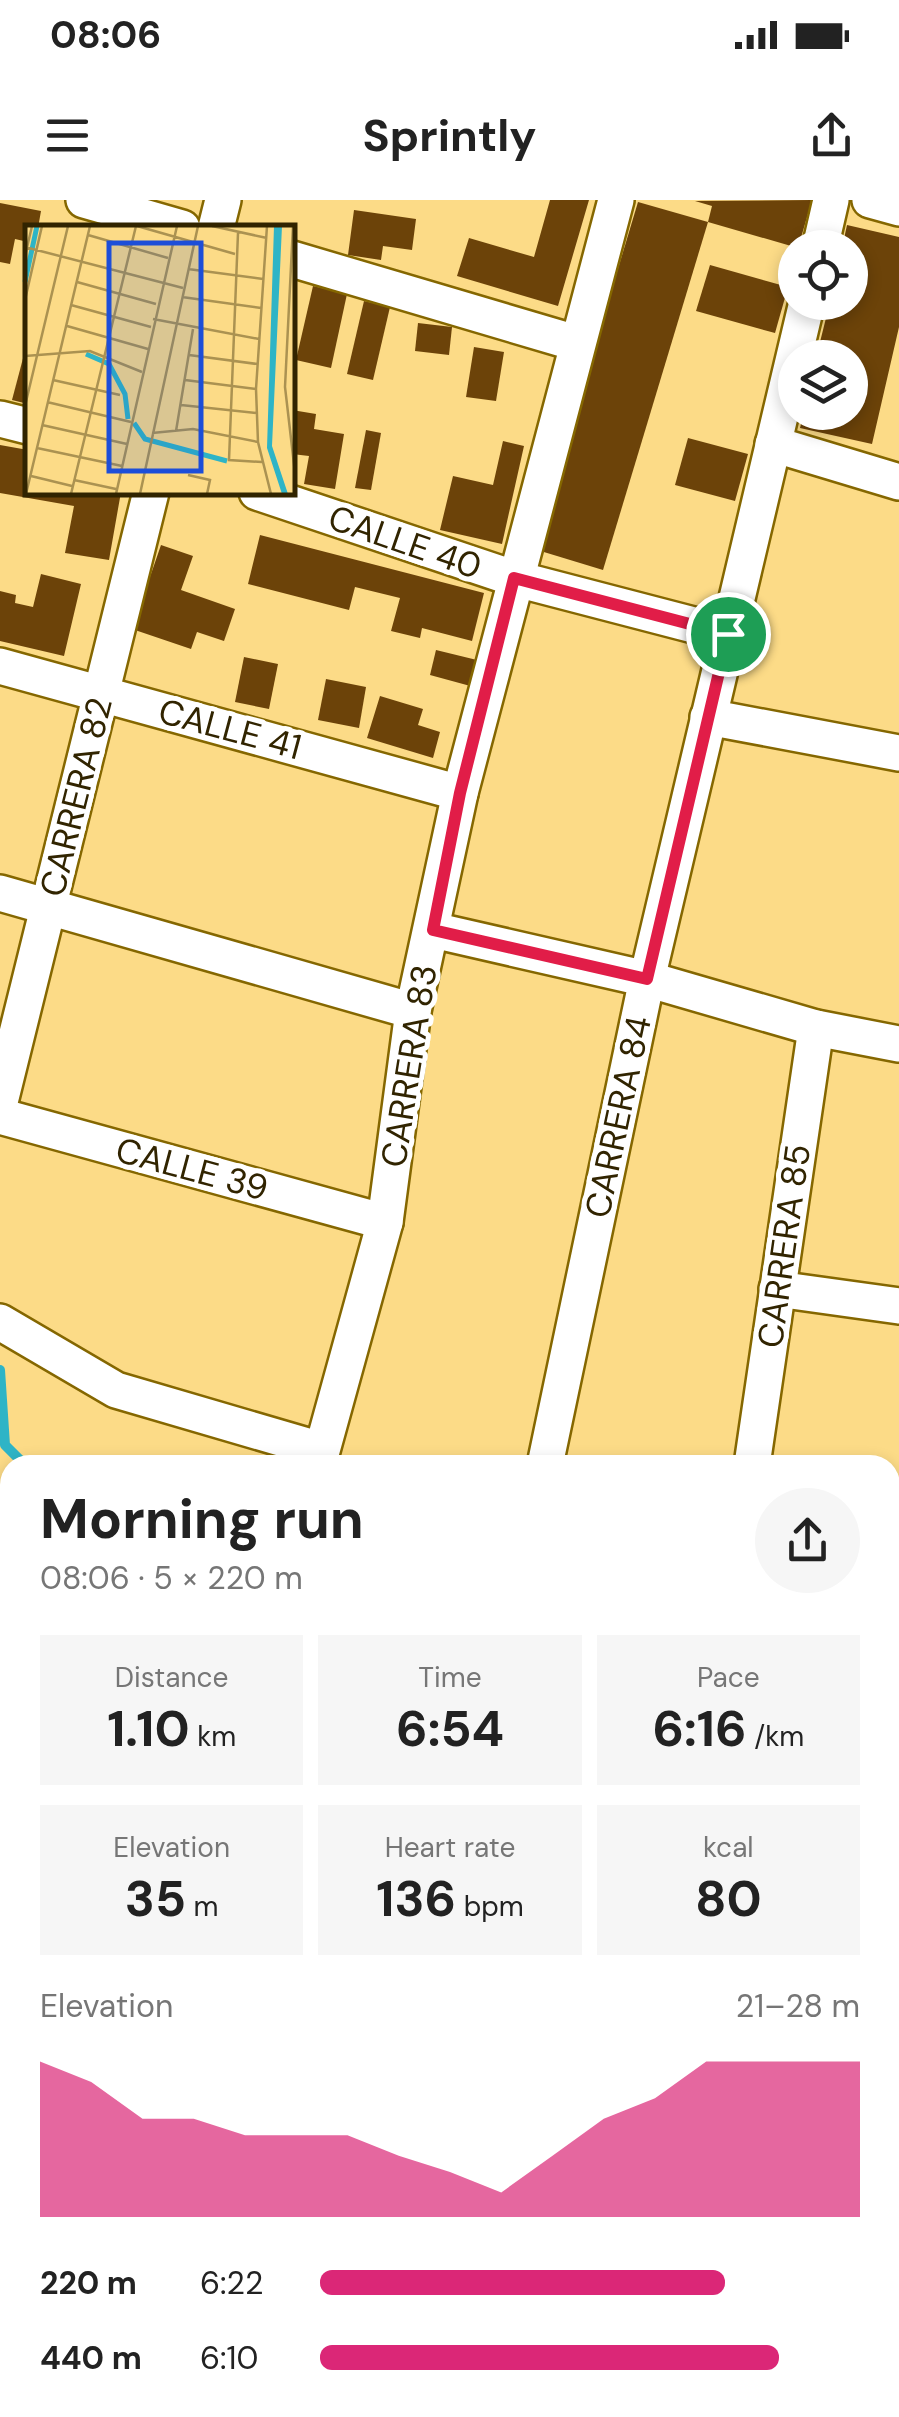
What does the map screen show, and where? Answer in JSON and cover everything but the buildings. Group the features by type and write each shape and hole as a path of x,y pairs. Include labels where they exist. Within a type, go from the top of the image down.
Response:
{"street":[{"path":"84,200 172,225"},
{"path":"217,225 223,200"},
{"name":"CARRERA 83","path":"320,1455 385,1222 414,1011 460,793 616,200"},
{"path":"824,230 831,200"},
{"path":"870,200 899,208"},
{"path":"295,261 576,343"},
{"name":"CARRERA 84","path":"547,1455 647,979 803,320"},
{"path":"0,419 25,425"},
{"path":"773,444 899,482"},
{"name":"CARRERA 82","path":"0,1102 150,495"},
{"name":"CALLE 40","path":"267,495 514,578 728,634"},
{"name":"CALLE 41","path":"0,666 460,793"},
{"path":"708,717 899,753"},
{"path":"0,892 414,1011"},
{"path":"433,930 647,979 816,1028 899,1044"},
{"name":"CARRERA 85","path":"753,1455 816,1028"},
{"name":"CALLE 39","path":"0,1116 385,1222"},
{"path":"777,1289 899,1306"},
{"path":"0,1322 116,1390 310,1455"}],"waterway":[{"path":"0,1370 5,1445 15,1455"}],"route":[{"path":"514,578 728,634 647,979 433,930 460,793 514,578"}]}
